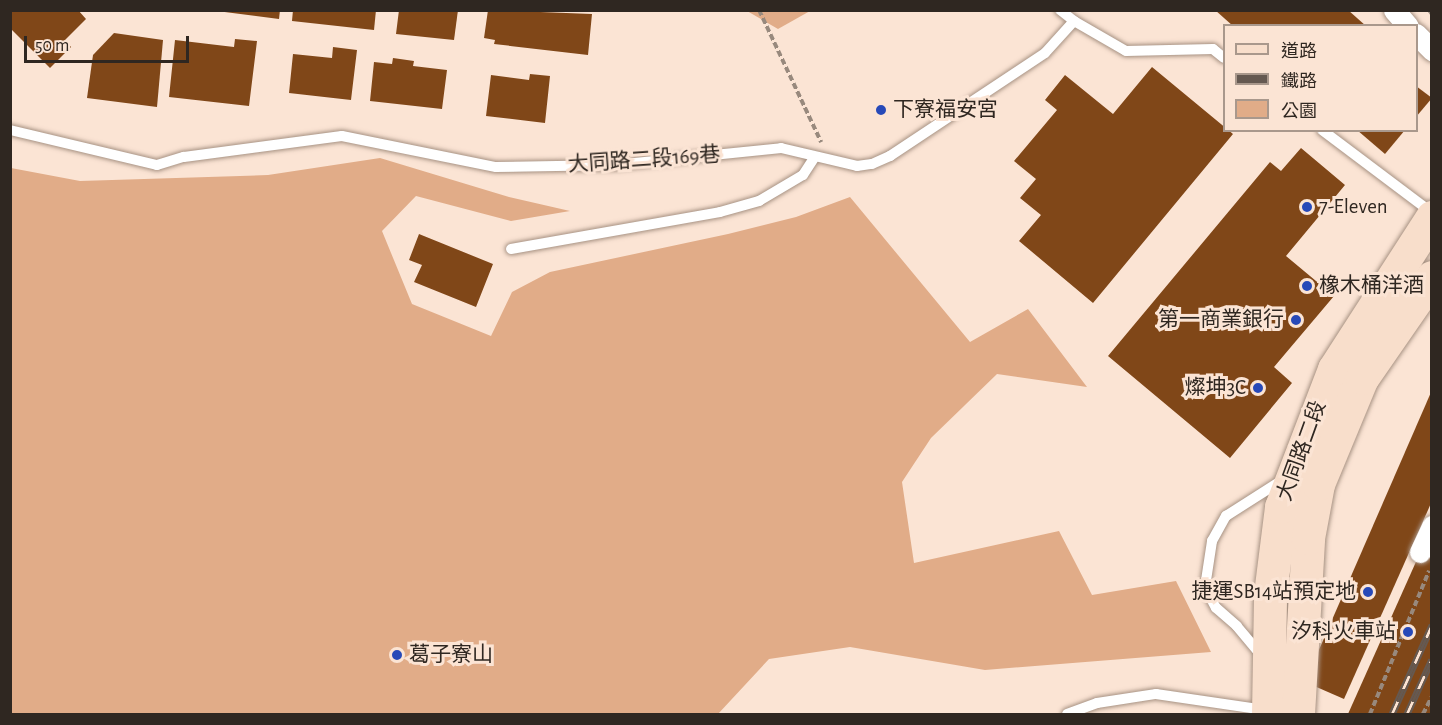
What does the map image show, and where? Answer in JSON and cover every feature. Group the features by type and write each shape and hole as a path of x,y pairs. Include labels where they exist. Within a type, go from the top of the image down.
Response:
{"main road":[{"name":"大同路二段","path":"1278,713 1269,669 1270,594 1279,518 1294,472 1334,369 1431,215"},
{"name":"大同路二段","path":"1278,713 1318,484 1362,378 1431,277"}],"street":[{"path":"1394,10 1406,24"},
{"path":"1418,36 1431,50"},
{"path":"1426,558 1431,526"}],"lane":[{"path":"1060,10 1074,21 1126,51 1213,49 1223,57"},
{"name":"大同路二段169巷","path":"10,130 157,165 184,157 342,136 496,167 615,165 781,148 814,158 857,166 872,164 890,156 1045,53 1074,21"},
{"path":"1325,132 1431,215"},
{"path":"511,249 720,212 759,201 802,175 814,158"},
{"path":"1269,669 1257,648 1216,608 1205,586 1212,541 1226,516 1252,503 1294,472"},
{"path":"1067,714 1096,704 1156,694 1278,713"}],"path":[{"path":"759,10 800,104 831,161"},
{"path":"1370,714 1426,558"},
{"path":"1423,714 1431,696"}],"green space":[{"path":"747,11 810,11 778,29"},
{"path":"380,158 509,197 570,211 511,221 416,196 382,231 412,304 491,336 512,292 550,272 796,217 850,197 970,342 1028,309 1087,387 997,374 931,438 902,482 914,563 1059,531 1092,595 1176,581 1211,652 985,670 850,647 769,659 718,714 11,714 11,168 80,181 268,175"}],"building":[{"path":"10,10 78,10 86,19 65,40 71,47 50,68 10,28"},
{"path":"209,10 280,10 279,19"},
{"path":"293,10 376,10 374,30 292,21"},
{"path":"399,10 458,10 454,40 396,34"},
{"path":"488,10 592,14 588,55 494,44 495,40 484,38"},
{"path":"1215,10 1348,10 1364,24 1231,24"},
{"path":"114,33 163,40 157,107 87,98 93,55"},
{"path":"235,39 257,41 249,106 169,97 175,40 234,47"},
{"path":"333,47 357,50 351,100 289,93 293,54 332,58"},
{"path":"393,58 414,61 413,66 447,70 442,109 370,101 374,62 392,64"},
{"path":"1152,67 1223,126 1223,132 1233,134 1093,303 1019,241 1041,215 1020,198 1036,179 1014,161 1057,110 1045,100 1065,75 1113,114"},
{"path":"530,74 550,76 545,123 486,116 491,75 529,80"},
{"path":"1418,88 1432,98 1418,115"},
{"path":"1359,132 1403,132 1385,154"},
{"path":"1301,148 1345,185 1286,256 1334,296 1274,367 1292,383 1230,458 1108,356 1270,162 1281,171"},
{"path":"419,234 493,264 476,307 414,282 422,265 409,260"},
{"name":"捷運SB14站預定地","path":"1432,390 1432,501 1344,699 1305,682"},
{"name":"汐科火車站","path":"1432,526 1432,711 1430,714 1348,714"}],"railway":[{"path":"1392,714 1432,625"},
{"path":"1407,714 1432,659"}],"place":[{"name":"下寮福安宮","path":"881,110"},
{"name":"7-Eleven","path":"1307,207"},
{"name":"橡木桶洋酒","path":"1307,286"},
{"name":"第一商業銀行","path":"1296,320"},
{"name":"燦坤3C","path":"1258,388"},
{"name":"捷運SB14站預定地","path":"1368,592"},
{"name":"汐科火車站","path":"1408,632"},
{"name":"葛子寮山","path":"397,655"}]}
